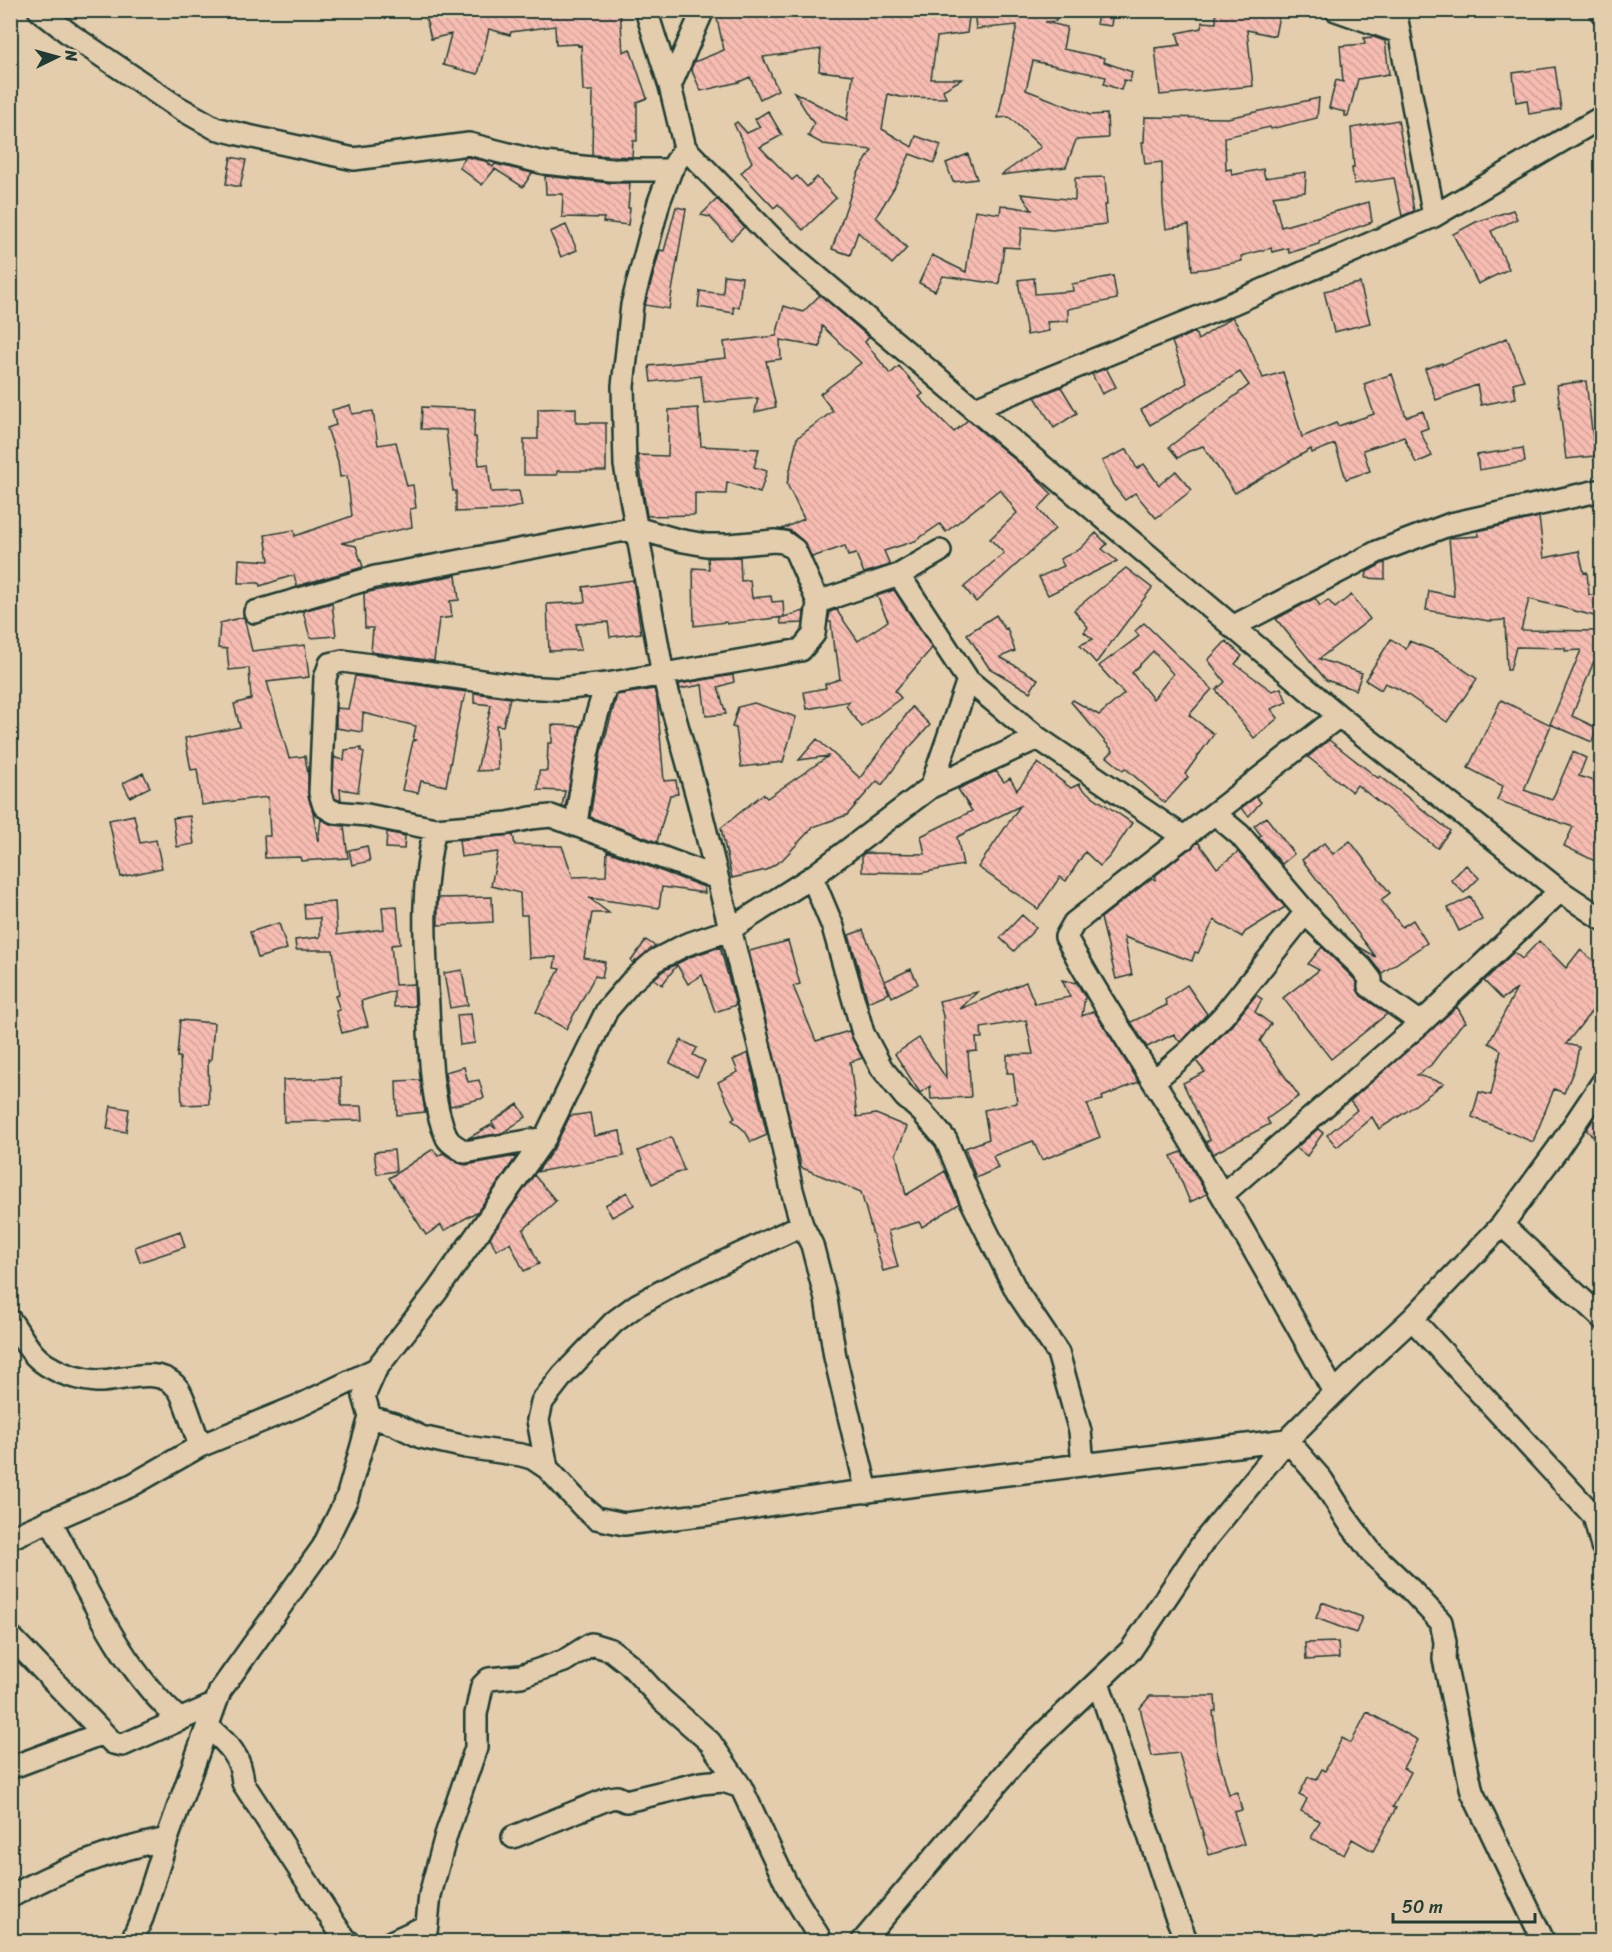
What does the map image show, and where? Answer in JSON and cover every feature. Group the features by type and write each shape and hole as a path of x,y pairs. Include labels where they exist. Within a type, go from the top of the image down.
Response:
{"street":[{"path":"39,10 70,35 176,106 215,128 354,159 469,144 555,164 611,170 671,170"},
{"path":"646,10 670,86 685,148 775,241 1339,716 1560,891 1602,919"},
{"path":"670,86 703,10"},
{"path":"1336,10 1399,32"},
{"path":"1395,10 1434,216"},
{"path":"973,409 1231,304 1434,216 1602,117"},
{"path":"685,148 671,170 658,202 632,305 623,386 625,465 663,675 698,800 802,1225 812,1245 826,1299 835,1357 867,1492"},
{"path":"1232,627 1377,552 1440,528 1602,490"},
{"path":"255,612 375,577 636,528 706,545 784,542 795,550 818,602 814,634 801,650 663,675 559,689 523,687 343,661 330,664 325,678 320,793 324,806 334,812 367,815 435,828 508,823 551,816 717,878"},
{"path":"818,602 899,575 940,551"},
{"path":"899,575 968,680 1038,738 1185,838"},
{"path":"931,787 968,680"},
{"path":"576,825 589,743 595,716 607,684"},
{"path":"1334,1392 1223,1194 1089,981 1066,937 1074,923 1339,716"},
{"path":"131,1941 142,1918 166,1839 220,1691 323,1547 347,1498 370,1417 364,1396 376,1369 437,1291 545,1138 607,1010 631,982 656,960 686,945 729,930 812,877 931,787 1038,738"},
{"path":"1215,814 1240,835 1306,912 1361,967 1371,980 1370,986 1420,1023"},
{"path":"435,828 427,860 425,948 434,1092 448,1140 465,1152 545,1138"},
{"path":"812,877 833,927 863,1033 881,1067 905,1097 946,1140 971,1200 1017,1292 1058,1353 1080,1431 1083,1465"},
{"path":"1223,1194 1420,1023 1560,891"},
{"path":"1154,1082 1223,1016 1306,912"},
{"path":"862,1941 1024,1752 1131,1650 1204,1540 1287,1440 1412,1319 1502,1225 1602,1083"},
{"path":"547,1468 543,1459 538,1420 542,1402 563,1375 614,1322 637,1305 670,1287 802,1225"},
{"path":"1502,1225 1602,1318"},
{"path":"1412,1319 1598,1518 1602,1546"},
{"path":"10,1320 30,1352 52,1368 94,1381 113,1381 156,1375 168,1380 179,1390 200,1446"},
{"path":"10,1538 132,1485 200,1446 303,1404 376,1369"},
{"path":"370,1417 394,1424 421,1437 532,1458 547,1468 596,1518 624,1524 1287,1440"},
{"path":"1287,1440 1322,1480 1371,1552 1441,1622 1445,1642 1444,1659 1472,1792 1544,1941"},
{"path":"50,1520 99,1613 130,1664 180,1720"},
{"path":"10,1636 114,1743 123,1745 215,1704"},
{"path":"391,1941 425,1934 430,1895 446,1835 476,1748 476,1714 482,1686 489,1679 521,1676 564,1661 591,1644 611,1650 629,1664 662,1699 710,1742 741,1787 786,1883 822,1941"},
{"path":"1098,1682 1174,1911 1187,1941"},
{"path":"208,1726 229,1745 242,1766 243,1783 346,1941 350,1941"},
{"path":"10,1768 103,1732"},
{"path":"513,1837 610,1798 617,1797 626,1801 700,1783 723,1780 741,1787"},
{"path":"10,1897 35,1883 82,1865 140,1845 166,1839"}],"building":[{"path":"424,10 620,10 623,52 630,49 647,98 637,102 637,141 633,141 632,157 592,155 593,91 583,91 581,45 556,45 555,26 511,32 510,35 489,29 478,74 443,65 451,34 431,39"},
{"path":"715,10 970,10 967,33 937,37 931,79 962,79 943,90 946,98 900,97 888,94 882,129 912,147 916,136 941,145 934,163 910,154 894,188 876,217 907,248 892,264 858,232 850,255 832,249 858,173 872,150 823,144 808,136 814,124 794,92 847,120 853,75 819,71 821,49 763,57 778,90 760,99 750,77 701,91 691,69 694,62 724,50"},
{"path":"974,10 1055,10 1056,21 1045,22 1067,27 1063,49 1105,58 1104,62 1132,72 1130,82 1124,80 1121,90 1104,84 1106,77 1033,61 1026,90 1090,115 1107,114 1108,138 1076,140 1066,167 1001,175 1041,147 1009,117 998,118 1017,25 976,29"},
{"path":"1099,10 1113,10 1111,26 1096,24"},
{"path":"1216,10 1280,10 1275,36 1247,30 1253,86 1160,95 1155,48 1180,45 1177,33 1201,28 1202,22 1216,23"},
{"path":"1373,37 1385,41 1389,74 1358,79 1348,116 1345,116 1345,112 1329,108 1336,80 1343,82 1340,46 1365,44 1364,38"},
{"path":"1555,67 1561,109 1529,114 1527,100 1516,102 1513,73"},
{"path":"1319,98 1317,118 1225,137 1226,170 1231,169 1232,175 1263,169 1265,178 1306,172 1305,192 1273,196 1281,227 1369,202 1372,222 1319,241 1319,244 1289,253 1288,248 1272,252 1271,248 1241,256 1242,261 1192,270 1189,225 1166,229 1162,162 1145,164 1142,142 1144,142 1145,117 1228,118"},
{"path":"768,111 782,135 760,147 792,180 797,176 807,187 817,177 836,198 803,230 778,204 774,208 741,173 752,162 734,124 737,122 747,133 760,127 755,119"},
{"path":"1398,120 1414,211 1402,216 1394,178 1354,184 1352,168 1354,168 1351,128"},
{"path":"968,154 977,179 953,182 946,163"},
{"path":"231,157 246,160 240,187 226,184"},
{"path":"466,157 485,161 493,167 495,164 532,173 523,187 495,169 482,185 459,167"},
{"path":"545,176 630,183 628,225 603,222 604,218 562,217 563,194 546,194"},
{"path":"1105,177 1106,224 1052,230 1022,227 1019,248 1004,247 999,284 943,276 935,291 919,283 932,255 966,272 975,210 1000,214 1001,205 1032,210 1021,194 1075,200 1075,178"},
{"path":"717,199 744,227 731,240 710,217 701,215"},
{"path":"676,207 686,209 669,309 645,305 660,250 664,251"},
{"path":"1513,210 1517,219 1491,231 1509,269 1478,284 1453,234 1476,222"},
{"path":"566,225 577,250 561,257 550,232"},
{"path":"724,275 742,277 739,307 733,307 734,313 698,307 700,291 723,294"},
{"path":"1113,276 1117,299 1068,309 1068,321 1047,322 1049,331 1027,335 1018,280 1034,278 1035,294 1073,291 1072,284"},
{"path":"1360,283 1370,323 1334,332 1324,291"},
{"path":"820,295 869,337 865,342 890,374 899,366 923,394 919,397 954,432 968,420 1031,473 1052,494 1038,509 1055,529 976,602 964,587 1004,553 990,539 1017,513 1000,489 946,532 940,524 915,541 884,551 890,565 864,573 856,554 848,556 845,546 812,557 802,540 791,531 782,529 804,519 787,484 797,438 833,411 820,394 861,363 822,326 820,347 780,340 781,359 766,361 776,407 755,412 758,398 704,403 701,376 651,382 649,366 726,358 724,342 776,336 784,306 803,312"},
{"path":"1232,317 1246,338 1263,378 1283,372 1302,437 1336,423 1338,426 1374,414 1364,384 1392,374 1406,417 1423,411 1428,428 1420,431 1432,456 1416,463 1404,437 1363,450 1370,471 1346,479 1335,444 1312,453 1311,449 1235,493 1203,446 1178,458 1169,447 1249,385 1240,372 1150,425 1141,410 1187,383 1172,342 1195,332 1198,340"},
{"path":"1507,338 1524,380 1513,383 1516,398 1481,405 1477,385 1436,400 1425,369 1442,363 1442,365"},
{"path":"1106,368 1116,387 1102,394 1092,374"},
{"path":"1586,381 1595,456 1566,459 1557,385"},
{"path":"1061,387 1077,413 1054,428 1035,397"},
{"path":"350,405 352,414 373,411 378,445 396,442 407,486 413,485 416,508 410,509 412,527 341,543 356,546 363,567 297,586 294,575 260,586 259,583 238,583 239,559 269,561 265,535 294,530 295,536 352,516 347,476 340,477 338,461 327,428 336,425 332,410"},
{"path":"422,407 475,409 474,437 476,437 479,465 488,464 491,492 519,491 522,506 501,510 456,512 456,491 453,491 446,430 421,429"},
{"path":"576,408 576,423 606,423 606,471 557,471 557,475 524,475 524,439 538,439 538,409"},
{"path":"698,408 701,446 759,449 754,467 767,471 760,493 727,482 726,494 695,493 695,515 647,516 638,455 668,456 669,410"},
{"path":"1523,448 1525,462 1479,470 1477,455"},
{"path":"1127,449 1137,469 1144,464 1159,485 1176,471 1192,490 1156,518 1135,493 1125,500 1113,485 1102,461"},
{"path":"1539,517 1544,558 1579,551 1584,573 1587,572 1589,595 1602,594 1602,618 1529,599 1521,630 1602,631 1602,661 1594,661 1572,716 1597,728 1592,742 1550,724 1581,650 1516,647 1510,670 1507,670 1505,620 1489,621 1426,610 1429,591 1454,596 1449,538 1479,536 1478,531"},
{"path":"1096,533 1107,544 1102,549 1117,561 1048,595 1039,577 1064,566 1060,559 1080,549"},
{"path":"740,557 741,581 750,580 752,598 771,596 772,602 783,601 784,617 694,626 693,568 709,569 708,558"},
{"path":"1385,562 1385,579 1366,578 1367,572"},
{"path":"1126,568 1152,588 1096,663 1080,645 1093,639 1084,632 1088,627 1074,610"},
{"path":"456,575 459,600 450,601 452,617 439,619 434,661 371,652 373,628 365,628 364,593"},
{"path":"633,580 641,633 610,637 608,622 576,624 581,650 549,651 547,604 585,602 583,587"},
{"path":"894,590 932,648 895,691 901,698 862,727 846,706 850,701 807,709 804,692 826,688 825,684 840,679 831,622 828,622 830,612 837,609 858,641 888,621 877,596 874,597"},
{"path":"1351,595 1370,619 1319,659 1362,673 1356,690 1326,680 1276,619 1315,598 1320,606 1328,600 1335,608"},
{"path":"332,603 336,636 310,638 303,611"},
{"path":"804,611 803,623 781,624 780,618"},
{"path":"996,615 1005,629 1007,628 1015,651 1000,657 1038,679 1030,692 989,668 967,634"},
{"path":"244,617 252,651 305,645 309,677 267,682 289,758 305,756 308,796 318,842 321,819 332,825 344,826 348,858 301,861 300,857 265,858 264,836 270,836 268,797 202,805 197,769 191,770 185,738 240,727 234,704 251,699 249,668 229,670 227,649 218,648 220,623"},
{"path":"1144,623 1212,689 1189,715 1214,734 1185,774 1188,777 1165,803 1125,768 1123,770 1107,757 1113,751 1071,702 1073,700 1099,715 1124,694 1099,666 1139,636 1135,631","holes":["1153,651 1173,674 1153,699 1132,673"]},
{"path":"1391,639 1406,649 1409,641 1440,653 1477,679 1447,722 1399,689 1385,683 1381,690 1365,680"},
{"path":"1226,641 1242,656 1235,664 1272,691 1281,688 1287,702 1271,709 1278,718 1254,738 1216,690 1225,682 1208,660"},
{"path":"733,675 734,682 718,687 726,714 706,716 702,685 680,689 679,684"},
{"path":"355,676 466,692 464,702 462,702 446,786 421,781 418,793 402,790 413,741 416,740 413,739 416,726 363,713 362,732 336,728 336,708 348,709"},
{"path":"654,689 664,781 676,780 678,794 670,795 657,842 590,817 600,756 617,695"},
{"path":"474,693 510,698 503,726 496,725 498,770 477,771 491,705 474,703"},
{"path":"1501,700 1551,725 1524,790 1552,800 1573,752 1586,758 1579,776 1602,784 1602,847 1595,861 1564,846 1573,827 1497,800 1503,786 1468,768"},
{"path":"754,703 796,717 783,762 741,767 736,728 732,727 738,707"},
{"path":"912,707 930,725 908,749 882,785 877,781 847,815 813,827 782,860 766,870 732,878 721,828 763,794 767,798 829,756 799,760 817,739 860,778"},
{"path":"552,725 581,726 565,808 562,806 565,791 538,790 539,771 547,771 548,743 552,743"},
{"path":"1329,740 1378,778 1380,776 1450,831 1437,848 1357,785 1352,792 1308,757"},
{"path":"361,748 364,752 358,792 340,789 341,800 338,800 333,791 334,756 344,760 345,750"},
{"path":"1038,763 1071,788 1079,784 1082,789 1132,823 1110,856 1100,866 1085,852 1066,881 1060,877 1038,909 978,867 1020,806 957,837 963,865 921,873 862,872 862,855 865,853 925,854 921,836 972,811 958,789 996,771 1004,782 1010,778 1017,790"},
{"path":"143,773 150,787 130,797 123,783"},
{"path":"1256,797 1261,802 1249,816 1241,808"},
{"path":"134,815 140,843 156,840 162,868 121,877 109,820"},
{"path":"190,816 194,844 177,847 173,818"},
{"path":"1266,817 1294,854 1282,864 1259,837 1261,835 1254,826"},
{"path":"387,832 405,836 404,849 386,848"},
{"path":"513,835 515,845 562,846 573,877 606,876 607,851 704,887 705,893 662,887 659,908 589,898 609,913 592,913 584,958 605,962 602,978 595,976 566,1029 536,1012 560,969 554,968 556,957 529,958 527,915 521,915 520,893 491,886 498,852 461,857 459,840"},
{"path":"1350,841 1390,893 1381,900 1402,927 1413,920 1427,943 1382,973 1356,945 1376,957 1302,860 1324,843 1333,854"},
{"path":"1198,842 1217,868 1238,852 1285,907 1245,932 1242,937 1214,920 1192,961 1124,937 1132,975 1116,979 1101,918 1152,878 1155,880 1156,875"},
{"path":"367,846 370,861 352,865 349,850"},
{"path":"1466,865 1479,878 1464,893 1451,880"},
{"path":"492,897 493,922 438,925 438,898"},
{"path":"1471,897 1482,920 1459,931 1448,908"},
{"path":"335,902 337,935 384,929 382,907 397,906 400,944 391,945 395,985 414,984 415,1006 394,1007 394,991 361,1001 368,1026 342,1033 336,1011 340,1010 335,996 339,995 333,950 296,950 295,940 320,937 320,918 305,919 304,904"},
{"path":"1022,915 1036,928 1014,951 1000,938"},
{"path":"279,923 287,949 258,958 250,932"},
{"path":"863,930 889,993 868,1002 849,935"},
{"path":"646,940 655,946 633,963 631,961"},
{"path":"788,941 800,984 793,986 816,1041 849,1031 862,1058 850,1062 857,1117 876,1114 907,1127 896,1154 906,1195 945,1171 959,1204 922,1227 919,1222 888,1231 898,1267 883,1271 861,1192 800,1167 800,1159 749,951"},
{"path":"1539,941 1566,968 1580,950 1602,967 1602,998 1566,1044 1579,1047 1575,1067 1564,1093 1554,1089 1533,1142 1472,1117 1479,1092 1491,1095 1501,1050 1489,1043 1516,990 1502,999 1484,981 1514,952 1522,959"},
{"path":"720,947 736,1005 715,1012 702,975 688,984 677,965 662,985 654,979 663,971 690,957"},
{"path":"1322,947 1357,982 1357,989 1361,996 1387,1014 1331,1059 1283,998 1319,970 1308,964"},
{"path":"911,969 918,984 892,997 885,981"},
{"path":"462,970 468,1005 450,1008 444,973"},
{"path":"1062,980 1077,983 1085,997 1082,1016 1094,1011 1139,1082 1102,1097 1103,1100 1087,1104 1100,1137 1042,1160 1033,1141 993,1156 998,1168 976,1178 965,1148 989,1139 984,1110 1017,1103 1013,1073 1007,1073 1007,1055 1033,1054 1026,1020 981,1028 982,1038 976,1038 977,1051 968,1052 971,1097 931,1099 930,1086 920,1093 895,1054 919,1038 946,1078 943,1016 939,1001 977,992 960,1009 1026,982 1035,1004 1070,997"},
{"path":"1187,985 1207,1014 1180,1042 1174,1034 1147,1047 1131,1022 1167,1005 1165,1000"},
{"path":"1256,995 1262,999 1255,1012 1271,1024 1260,1041 1299,1096 1267,1119 1270,1124 1213,1154 1205,1142 1210,1140 1183,1083 1205,1072 1196,1061 1232,1025"},
{"path":"1457,1007 1466,1022 1461,1025 1431,1065 1417,1075 1444,1083 1379,1129 1372,1117 1337,1147 1327,1135 1357,1110 1350,1101"},
{"path":"471,1014 475,1043 460,1045 457,1015"},
{"path":"180,1020 214,1023 211,1060 208,1060 209,1104 182,1105 180,1057 177,1057"},
{"path":"681,1040 697,1048 693,1055 705,1061 697,1077 670,1063"},
{"path":"748,1053 767,1135 751,1142 745,1131 732,1120 735,1118 718,1082 738,1072 733,1060"},
{"path":"464,1067 468,1082 479,1080 484,1098 450,1106 445,1072"},
{"path":"341,1078 341,1106 362,1106 363,1120 284,1122 283,1080"},
{"path":"420,1080 425,1112 397,1115 396,1081"},
{"path":"518,1104 526,1117 502,1133 467,1139 491,1125 496,1129 492,1122"},
{"path":"111,1106 129,1109 126,1132 107,1129"},
{"path":"1602,1107 1602,1145 1586,1130"},
{"path":"590,1113 594,1136 620,1131 624,1156 537,1172 553,1150 570,1116"},
{"path":"1318,1129 1323,1133 1307,1156 1296,1148"},
{"path":"671,1137 684,1170 652,1184 638,1151"},
{"path":"433,1149 438,1156 443,1153 458,1163 466,1165 517,1156 478,1211 444,1231 441,1225 426,1235 389,1178"},
{"path":"394,1150 396,1171 377,1174 374,1152"},
{"path":"1182,1152 1207,1194 1190,1202 1171,1156"},
{"path":"534,1175 556,1201 523,1230 539,1264 524,1271 510,1243 496,1250 490,1237"},
{"path":"627,1192 634,1205 612,1217 605,1205"},
{"path":"180,1231 185,1247 140,1262 135,1247"},
{"path":"1322,1602 1362,1617 1356,1633 1316,1618"},
{"path":"1338,1642 1339,1658 1306,1660 1305,1643"},
{"path":"1150,1696 1215,1696 1216,1711 1213,1711 1217,1751 1229,1794 1237,1792 1242,1810 1234,1812 1244,1844 1209,1855 1179,1753 1152,1756 1140,1708"},
{"path":"1367,1712 1418,1740 1403,1768 1411,1772 1393,1807 1396,1808 1373,1851 1352,1839 1344,1855 1311,1838 1320,1821 1301,1811 1307,1799 1299,1795 1308,1777 1316,1780 1322,1769 1325,1771 1342,1738 1351,1743"}]}
